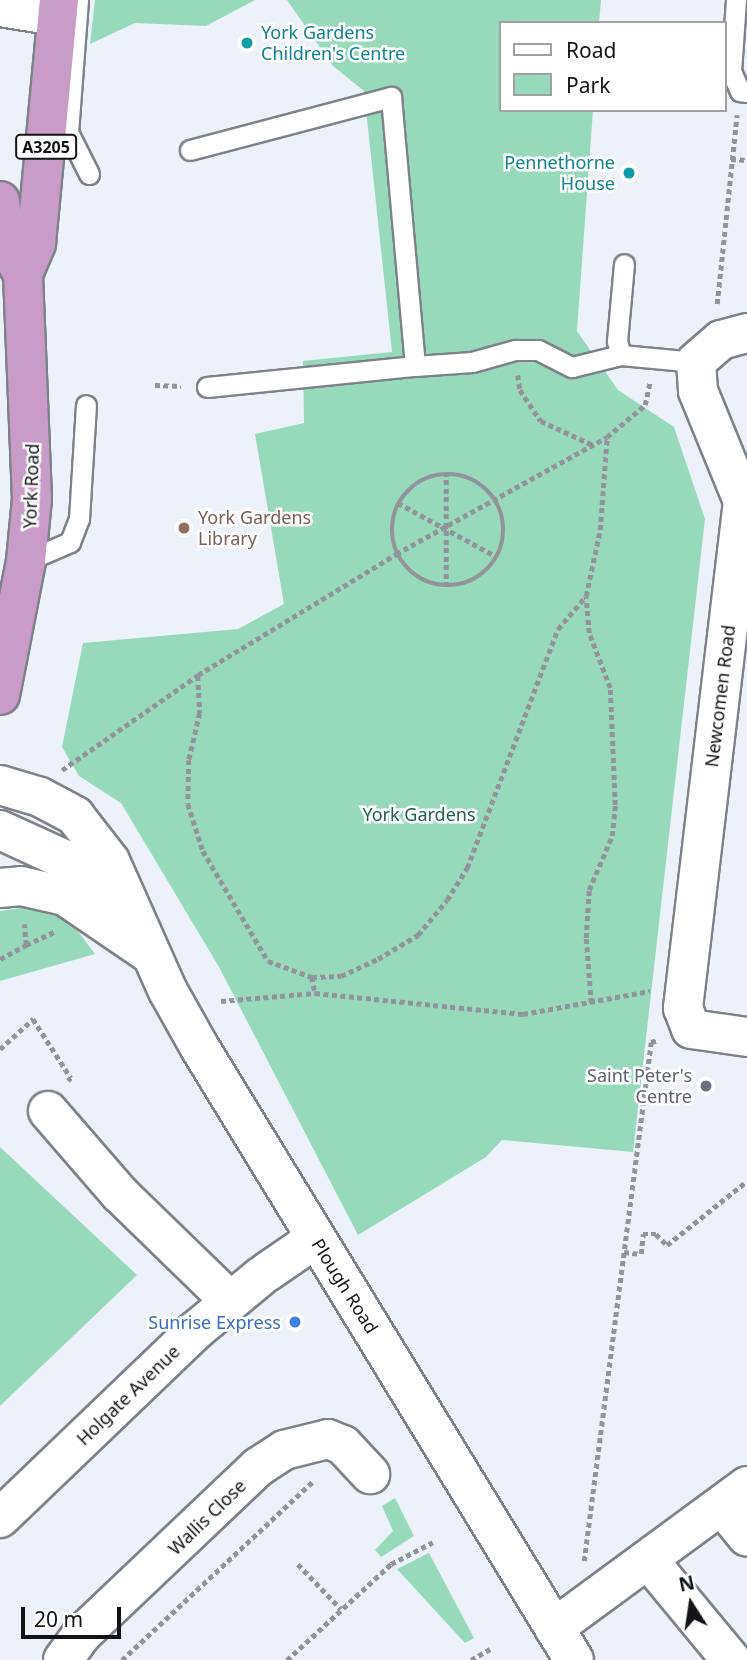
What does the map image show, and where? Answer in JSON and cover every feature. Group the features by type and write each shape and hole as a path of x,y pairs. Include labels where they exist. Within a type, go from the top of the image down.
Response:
{"highway":[{"name":"York Road","path":"1,679 26,561 33,452 23,274 36,243 64,5"},
{"name":"York Road","path":"0,201 4,240 23,274"}],"street":[{"path":"0,7 64,5"},
{"name":"Newcomen Road","path":"691,1029 683,1007 744,521 743,501 698,391 721,345"},
{"name":"Plough Road","path":"0,785 40,797 75,816 110,861 127,905 180,1013 315,1239 574,1660"},
{"name":"Plough Road","path":"0,830 72,863 127,905"},
{"path":"0,888 21,886 65,896 152,955"},
{"path":"691,1029 747,1037"},
{"path":"48,1111 120,1194 229,1300"},
{"name":"Holgate Avenue","path":"0,1518 229,1300 315,1239"},
{"name":"Wallis Close","path":"63,1660 81,1635 258,1467 284,1450 328,1439 343,1445 370,1474"},
{"path":"554,1628 650,1562 735,1496 747,1537"},
{"path":"650,1562 731,1660"}],"lane":[{"path":"736,0 732,72 743,92"},
{"path":"64,5 68,132 89,174"},
{"path":"190,150 391,97 415,366"},
{"path":"621,355 617,341 624,264"},
{"path":"207,387 472,362 515,350 538,350 572,367 621,355 654,358 721,345"},
{"path":"26,561 71,542 79,519 86,405"}],"path":[{"path":"721,345 716,300 731,159 743,92"},
{"path":"731,159 747,160"},
{"path":"515,350 520,390 530,409 541,421 593,445"},
{"path":"54,777 198,676 397,554 607,437 645,405 654,358"},
{"path":"155,385 166,385"},
{"path":"591,1003 586,938 589,890 612,836 616,747 610,688 589,633 586,596 600,530 607,437"},
{"path":"446,472 446,587"},
{"path":"446,472 469,478 494,498 504,533 497,557 476,579 446,587 422,580 397,554 392,524 398,503 419,482 446,472"},
{"path":"398,503 497,557"},
{"path":"198,676 200,713 189,760 188,804 203,851 268,961 312,977 341,976 378,959 418,935 447,900 467,868 558,629 586,596"},
{"path":"0,959 26,945 24,919"},
{"path":"312,977 315,993"},
{"path":"221,1001 315,993 523,1014 686,987"},
{"path":"0,1049 33,1019 71,1078 48,1111"},
{"path":"583,1569 651,1042 691,1029"},
{"path":"624,1252 641,1254 643,1234 656,1234 667,1245 747,1181"},
{"path":"122,1660 323,1472"},
{"path":"287,1660 391,1564 433,1542"},
{"path":"298,1564 341,1609"},
{"path":"471,1660 490,1649"}],"green space":[{"path":"95,0 255,0 206,26 135,23 90,44"},
{"name":"York Gardens","path":"287,0 601,0 599,21 498,21 498,112 593,112 577,331 618,390 674,427 705,519 633,1152 502,1140 486,1157 358,1235 219,967 121,803 79,776 62,747 83,643 238,629 284,604 255,434 304,423 303,361 392,352 364,91 333,66"},
{"path":"34,906 68,918 95,954 0,981 0,911"},
{"path":"0,1147 137,1275 0,1406"},
{"path":"395,1498 414,1536 381,1557 375,1550 393,1531 382,1506"},
{"path":"429,1553 474,1638 465,1643 397,1569"}],"place":[{"name":"York Gardens Children's Centre","path":"247,43"},
{"name":"Pennethorne House","path":"629,173"},
{"name":"York Gardens Library","path":"184,528"},
{"name":"Saint Peter's Centre","path":"706,1086"},
{"name":"Sunrise Express","path":"295,1322"}]}
